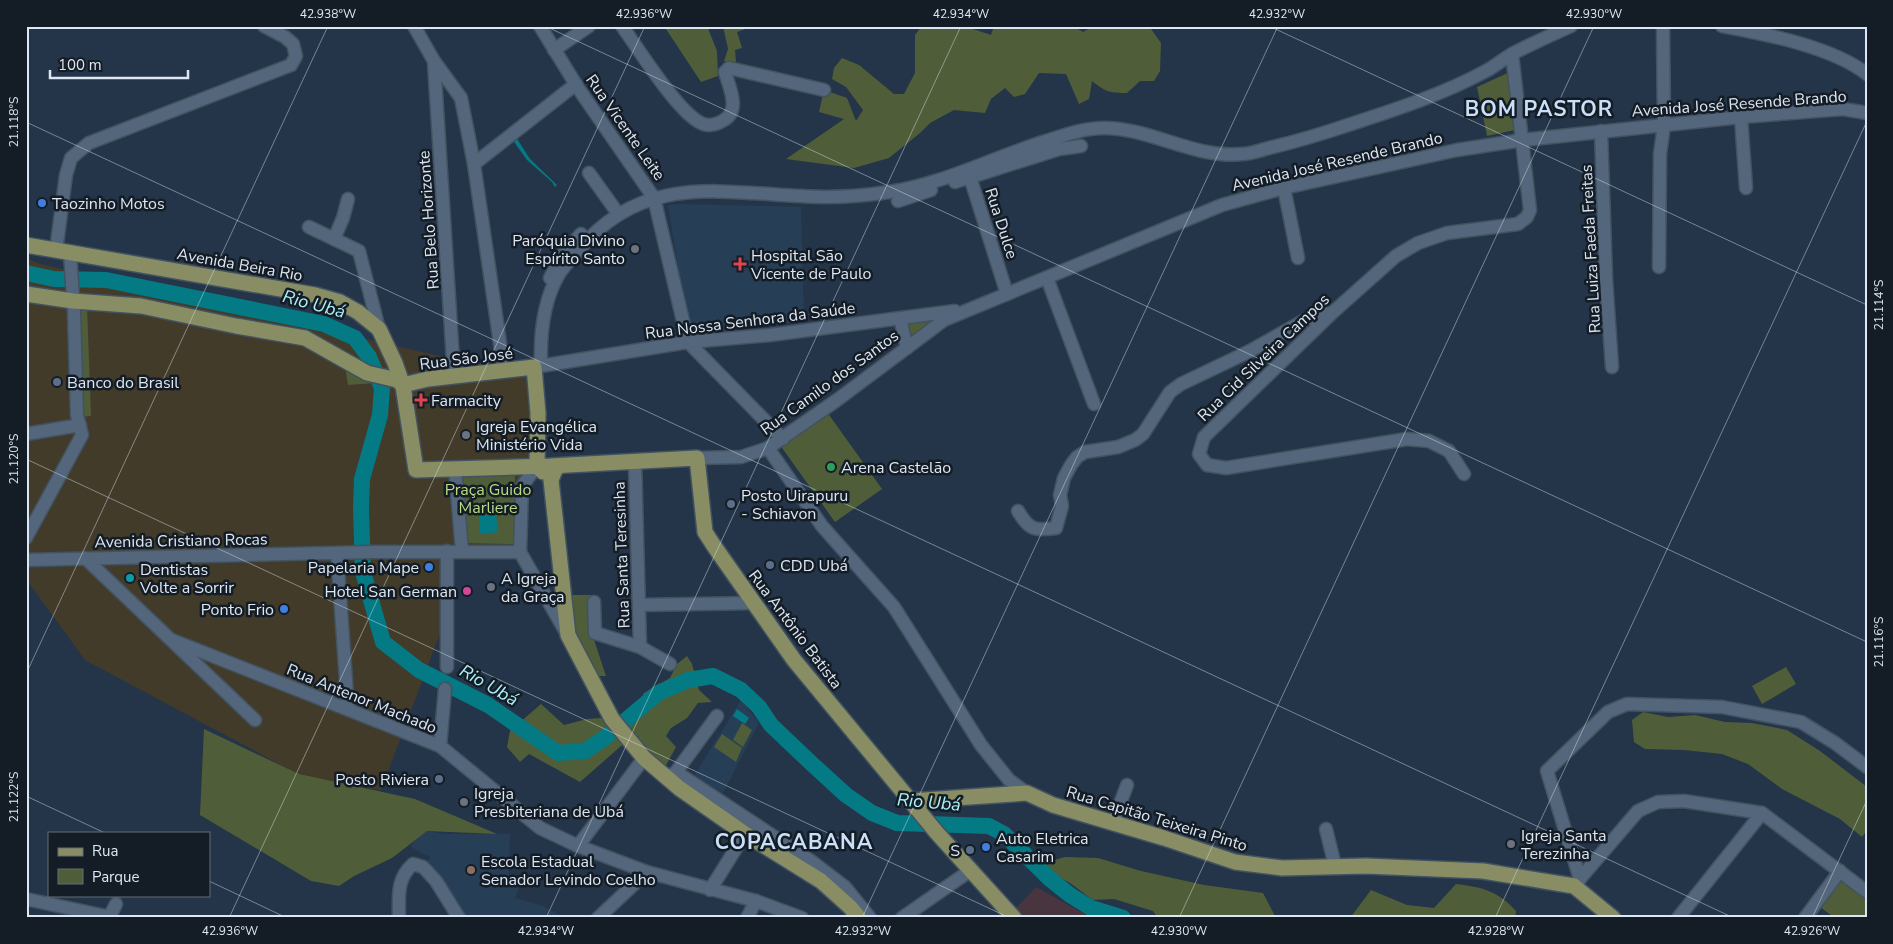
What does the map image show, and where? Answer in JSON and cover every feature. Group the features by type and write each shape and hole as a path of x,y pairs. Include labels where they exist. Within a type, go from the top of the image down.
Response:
{"main road":[{"name":"Avenida Beira Rio","path":"26,245 65,257 315,295 340,302 358,312 379,329 388,369"},
{"path":"26,294 72,295 141,306 305,338 365,371 388,369 404,391"},
{"name":"Rua São José","path":"404,391 454,376 538,366"},
{"path":"538,366 537,466 551,480"},
{"name":"Rua Camilo dos Santos","path":"404,391 416,470 559,466 697,458"},
{"name":"Rua Antônio Batista","path":"697,458 706,532 753,603 794,660 937,833 1014,917"},
{"path":"559,466 551,480 568,635 612,719 644,758 672,774 679,788 745,834 821,881 850,907 859,918"},
{"name":"Rua Capitão Teixeira Pinto","path":"915,806 1027,793 1053,805 1235,862 1282,868 1366,866 1483,871 1577,883"},
{"path":"1577,883 1613,918"}],"street":[{"path":"28,532 82,434 76,415 72,295 65,257 66,175 71,158 89,142 291,65 296,56 293,44 285,37 264,26"},
{"path":"414,26 434,61 461,98 474,164 504,370"},
{"name":"Rua Vicente Leite","path":"540,26 576,84 653,195 688,342"},
{"path":"554,50 589,26"},
{"path":"622,26 669,91 688,114 700,123 711,125 731,116 734,106 725,72 729,68 824,90"},
{"path":"967,174 1036,144 1079,130 1102,128 1146,133 1198,150 1218,154 1242,154 1299,141 1403,107 1467,81 1512,54 1571,26"},
{"path":"1659,267 1660,154 1664,124 1663,26"},
{"path":"1722,26 1772,31 1854,64 1867,74"},
{"path":"1512,54 1523,140"},
{"name":"Rua Belo Horizonte","path":"434,61 454,376"},
{"path":"474,164 576,84"},
{"name":"Avenida José Resende Brando","path":"1008,293 1222,205 1284,188 1456,150 1601,130 1741,117 1843,109 1867,113"},
{"path":"1741,117 1746,188"},
{"name":"Rua Luiza Faeda Freitas","path":"1601,130 1606,279 1612,366"},
{"name":"Rua Cid Silveira Campos","path":"1464,474 1450,451 1429,441 1407,439 1226,468 1207,465 1199,454 1204,437 1332,313 1396,256 1418,243 1447,233 1518,224 1527,217 1530,210 1523,140"},
{"path":"542,346 539,315 556,265 561,256 584,231 614,208 653,195 697,191 731,190 825,197 890,192 967,174 1059,149 1081,146"},
{"path":"589,173 614,208"},
{"name":"Rua Dulce","path":"898,201 967,174 1008,293"},
{"path":"1284,188 1298,258"},
{"path":"538,366 542,346 544,311 559,274 589,237 603,225 653,195"},
{"path":"334,239 343,218 348,199"},
{"path":"309,227 359,250 379,329"},
{"path":"1047,278 1094,404"},
{"name":"Rua Camilo dos Santos","path":"697,458 741,457 768,448 783,439 944,320 1008,293"},
{"name":"Rua Nossa Senhora da Saúde","path":"538,366 688,342 770,335 971,309"},
{"path":"1018,512 1026,525 1039,530 1056,528 1062,506 1060,495 1064,478 1077,458 1085,452 1118,447 1135,440 1143,434 1170,392 1181,384 1248,352 1305,320 1332,313"},
{"path":"900,318 907,348"},
{"path":"688,342 783,439"},
{"path":"26,434 80,425"},
{"path":"768,448 822,526 894,608 981,746 1009,780 1027,793"},
{"name":"Rua Santa Teresinha","path":"635,462 640,647"},
{"path":"537,466 522,486 520,552 568,635"},
{"path":"455,469 462,551"},
{"path":"447,667 447,551 520,552"},
{"name":"Avenida Cristiano Rocas","path":"26,560 447,551"},
{"path":"343,553 348,709"},
{"path":"86,558 255,720"},
{"path":"594,602 595,633 640,647 670,664"},
{"path":"639,605 753,603"},
{"name":"Rua Antenor Machado","path":"172,640 440,746 540,828 578,846 647,872 756,901 802,918"},
{"path":"440,746 445,689"},
{"path":"1577,883 1547,771 1608,712 1627,704 1722,708 1802,722 1835,743 1867,767"},
{"path":"717,716 672,774 811,861 844,887 870,918"},
{"path":"578,846 644,758"},
{"path":"1112,823 1126,785"},
{"path":"1577,883 1638,811 1658,802 1684,801 1762,813 1867,892"},
{"path":"1678,918 1762,813"},
{"path":"1326,829 1335,866"},
{"path":"710,890 745,834"},
{"path":"399,918 399,885 404,871 413,864 423,866 436,881 459,918"},
{"path":"902,918 971,870"},
{"path":"1805,918 1840,871"},
{"path":"598,918 647,872"},
{"path":"26,899 110,917 116,904"},
{"path":"748,918 756,901"}],"shaded area":[{"path":"514,134 530,159 557,185 555,187 552,182 527,160 512,139"},
{"name":"Hospital São Vicente de Paulo","path":"668,205 801,207 804,321 689,335"},
{"path":"26,258 40,264 526,376 534,463 522,481 515,556 446,558 447,615 381,790 309,780 85,660 26,579"},
{"path":"496,514 498,532 480,534 479,515"},
{"path":"741,700 759,723 720,799 691,781"},
{"path":"737,709 749,718 745,724 733,716"},
{"name":"Escola Estadual Senador Levindo Coelho","path":"419,830 447,834 510,834 509,876 519,887 515,898 543,906 562,918 466,918 427,864 430,857 411,847"},
{"path":"1036,887 1083,913 1106,918 1006,918"}],"green space":[{"path":"664,26 707,26 717,51 718,76 701,82"},
{"path":"723,26 754,26 737,32 742,48 735,50 736,62 724,61 728,49"},
{"path":"922,26 964,26 991,35 994,26 1073,26 1083,32 1094,26 1149,26 1161,43 1160,71 1154,81 1140,81 1127,93 1108,91 1092,81 1089,99 1079,104 1066,74 1039,73 1025,94 1014,97 1005,88 991,99 985,113 954,110 930,123 889,158 854,168 786,159 844,119 819,112 824,90 847,98 856,121 863,110 846,87 832,79 834,68 842,58 859,65 894,94 904,94 915,73 915,35"},
{"path":"1510,72 1515,130 1487,136 1477,87"},
{"path":"87,306 91,416 81,417 77,307"},
{"path":"944,316 912,338 906,322"},
{"path":"345,366 373,379 375,383 348,385"},
{"name":"Arena Castelão","path":"827,412 882,489 835,522 780,445"},
{"name":"Praça Guido Marliere","path":"515,469 514,544 463,543 459,472"},
{"path":"569,595 592,595 592,634 606,676 596,676 575,635"},
{"path":"687,656 692,664 699,690 712,702 698,703 687,718 671,728 666,736 676,747 665,767 638,739 621,746 580,782 529,754 520,762 507,747 510,731 541,704 564,725 587,719 601,718 619,725 636,710 644,693 670,678 677,664"},
{"path":"1786,667 1796,684 1762,704 1752,686"},
{"path":"1643,712 1668,717 1695,715 1725,722 1752,723 1787,730 1820,751 1867,787 1867,830 1862,837 1840,819 1782,789 1748,764 1722,754 1684,750 1645,749 1634,742 1632,720"},
{"path":"742,723 752,730 743,747 733,740"},
{"path":"204,729 299,774 415,799 497,834 427,831 392,858 354,876 339,886 311,881 200,815"},
{"path":"722,734 742,748 736,762 714,747"},
{"path":"1065,857 1098,858 1141,871 1204,885 1263,893 1276,918 1158,918 1153,911 1114,899 1093,900 1070,883 1037,865"},
{"path":"1838,876 1867,899 1867,918 1835,918 1816,904"},
{"path":"1456,884 1496,894 1516,911 1515,918 1350,918 1371,890 1407,905 1434,908"}],"waterway":[{"name":"Rio Ubá","path":"26,273 54,279 106,280 324,324 355,338 369,357 382,388 380,415 362,479 361,509 363,572 383,642 419,670 488,705 558,753 585,751 606,737 658,693 688,680 713,676 741,690 759,707 771,725 811,763 846,795 872,813 897,823 989,826 1004,834 1050,879 1070,895 1091,908 1123,918"}],"place":[{"name":"Taozinho Motos","path":"42,203"},
{"name":"Paróquia Divino Espírito Santo","path":"635,249"},
{"name":"Hospital São Vicente de Paulo","path":"740,264"},
{"name":"Banco do Brasil","path":"57,382"},
{"name":"Farmacity","path":"421,400"},
{"name":"Igreja Evangélica Ministério Vida","path":"466,435"},
{"name":"Arena Castelão","path":"831,467"},
{"name":"Posto Uirapuru - Schiavon","path":"731,504"},
{"name":"CDD Ubá","path":"770,565"},
{"name":"Papelaria Mape","path":"429,567"},
{"name":"Dentistas Volte a Sorrir","path":"130,578"},
{"name":"A Igreja da Graça","path":"491,587"},
{"name":"Hotel San German","path":"467,591"},
{"name":"Ponto Frio","path":"284,609"},
{"name":"Posto Riviera","path":"439,779"},
{"name":"Igreja Presbiteriana de Ubá","path":"464,802"},
{"name":"Igreja Santa Terezinha","path":"1511,844"},
{"name":"Auto Eletrica Casarim","path":"986,847"},
{"name":"S","path":"970,850"},
{"name":"Escola Estadual Senador Levindo Coelho","path":"471,870"}],"district":[{"name":"BOM PASTOR","path":"1539,109"},
{"name":"COPACABANA","path":"794,842"}]}
